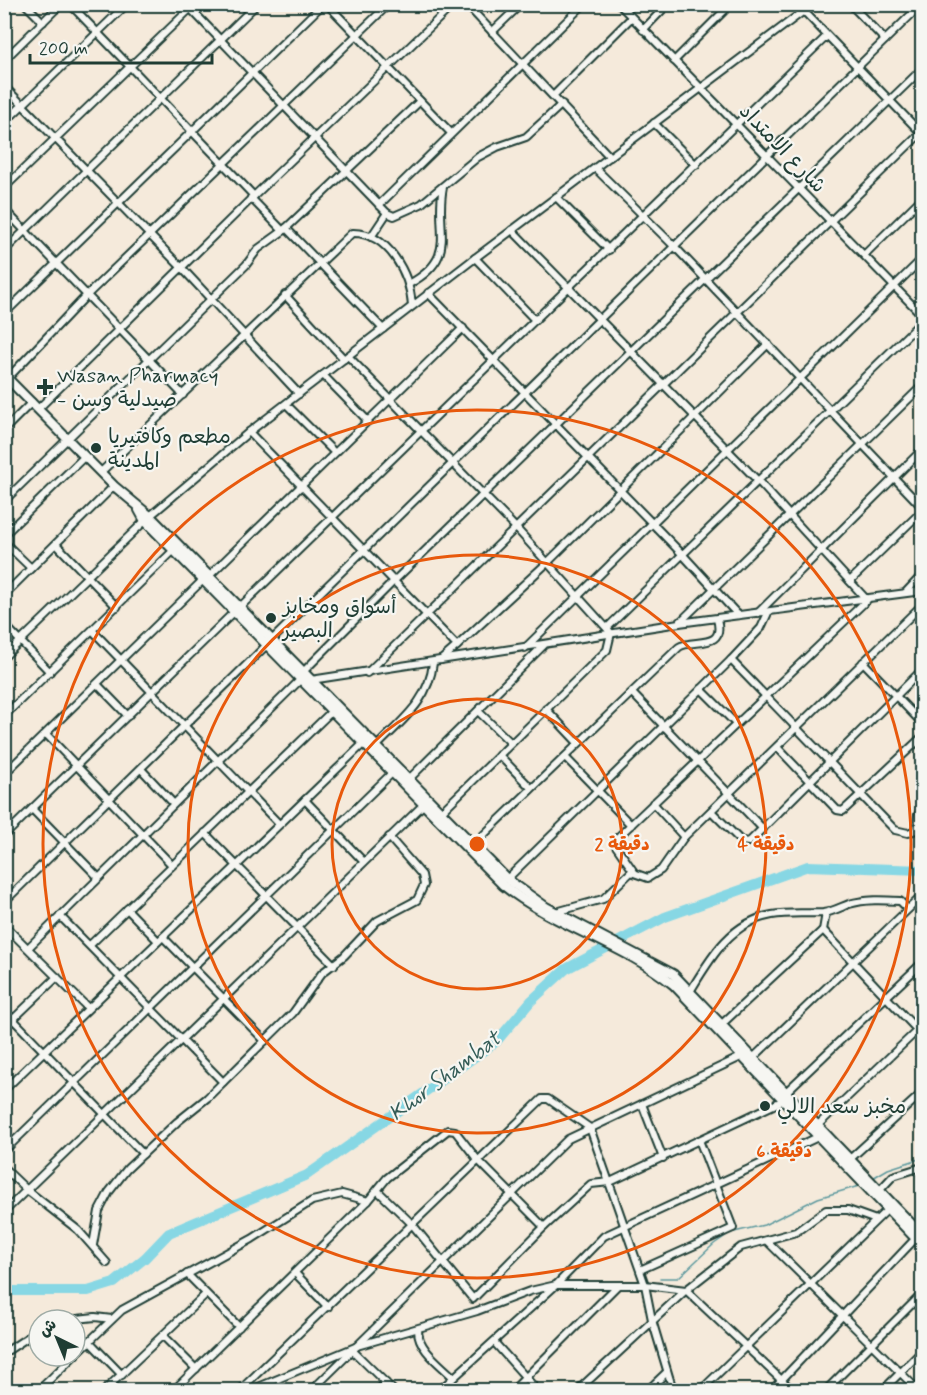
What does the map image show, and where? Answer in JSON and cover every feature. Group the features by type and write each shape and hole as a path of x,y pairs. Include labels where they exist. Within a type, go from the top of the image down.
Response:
{"main road":[{"path":"5,378 147,518 302,676 363,744 513,894 673,974 787,1091 850,1159 861,1176"},
{"path":"147,518 174,550 206,578"},
{"path":"302,676 311,680 507,879 531,898 598,937"},
{"path":"643,960 680,990 818,1137 861,1176 888,1209 920,1239"},
{"path":"868,1184 880,1190 920,1239"}],"street":[{"path":"25,4 43,22"},
{"path":"4,60 61,4"},
{"path":"70,4 162,98 253,197 383,329"},
{"path":"4,123 127,4"},
{"path":"4,250 257,4"},
{"path":"4,314 325,4 451,133"},
{"path":"5,378 149,234 389,4"},
{"path":"4,430 35,406 119,329 454,4"},
{"path":"466,4 610,157"},
{"path":"492,32 521,4"},
{"path":"379,205 584,4"},
{"name":"شارع الامتداد","path":"619,4 922,315"},
{"path":"643,30 668,4"},
{"path":"674,61 731,4"},
{"path":"367,673 922,133 797,4"},
{"path":"4,657 147,518 249,432 428,293 813,4"},
{"path":"850,4 885,40"},
{"path":"4,188 190,6 379,205 394,216 411,210 478,157 497,147 526,137 562,104"},
{"path":"4,902 920,7"},
{"path":"554,95 631,18"},
{"path":"4,836 645,216 827,36"},
{"path":"28,948 302,676 394,581 922,69"},
{"path":"4,86 212,299 299,394"},
{"path":"4,501 212,299 246,265 258,249 285,230 420,101"},
{"path":"654,123 696,165"},
{"path":"595,168 707,279 895,477 922,509 850,581"},
{"path":"409,284 427,271 441,253 443,233 439,208 443,186"},
{"path":"556,198 609,250"},
{"path":"864,255 922,198"},
{"path":"4,209 183,395"},
{"path":"371,237 387,213"},
{"path":"512,230 760,483 867,600"},
{"path":"100,472 352,233 371,237 388,249 409,284 412,306"},
{"path":"475,258 535,320"},
{"path":"525,648 922,259"},
{"path":"428,293 683,555 738,615"},
{"path":"285,295 516,528 609,631"},
{"path":"441,812 607,650 609,631 683,555 760,483 922,321"},
{"path":"4,774 47,735 463,328"},
{"path":"440,661 547,563 768,344"},
{"path":"323,375 367,420"},
{"path":"679,623 922,386"},
{"path":"286,404 334,452"},
{"path":"249,432 457,646"},
{"path":"757,614 922,450"},
{"path":"4,536 84,456"},
{"path":"4,595 114,486"},
{"path":"4,542 31,568"},
{"path":"56,544 117,607"},
{"path":"6,711 93,631 174,550"},
{"path":"905,593 922,575"},
{"path":"311,680 544,645 609,631 768,613 922,591"},
{"path":"867,600 765,694 616,841 634,872 645,878 661,870 684,837 922,605"},
{"path":"507,879 731,660 761,628 768,613"},
{"path":"473,845 679,647 683,644 704,643 716,636 719,630 717,619"},
{"path":"4,624 50,672"},
{"path":"93,631 279,824"},
{"path":"409,779 544,645"},
{"path":"731,660 890,826 902,832 916,830 918,815 922,809"},
{"path":"863,662 922,723"},
{"path":"377,746 422,698 431,681 433,663"},
{"path":"711,811 745,843 763,829 922,670"},
{"path":"97,684 128,716"},
{"path":"701,689 735,723"},
{"path":"632,693 763,829"},
{"path":"546,709 578,743"},
{"path":"90,945 332,711"},
{"path":"478,711 511,743"},
{"path":"47,735 172,865"},
{"path":"777,747 837,810 848,808 922,737"},
{"path":"4,1089 363,744"},
{"path":"499,755 531,788"},
{"path":"565,757 631,825"},
{"path":"141,769 173,803"},
{"path":"4,1150 392,773"},
{"path":"305,800 363,861"},
{"path":"653,803 684,837"},
{"path":"4,1212 180,1038 423,805"},
{"path":"32,808 98,877"},
{"path":"205,833 334,965"},
{"path":"93,1245 97,1218 109,1192 143,1154 265,1041 293,1013 322,973 334,965 377,921 411,905 422,893 424,885 417,867 389,837"},
{"path":"556,912 603,899 628,874 634,872"},
{"path":"754,1057 922,896"},
{"path":"691,990 714,952 728,936 748,922 771,915 826,913 849,904 872,900 900,901 908,909"},
{"path":"127,909 192,967 265,1041"},
{"path":"723,1023 823,930 826,913"},
{"path":"60,916 223,1082"},
{"path":"4,925 88,1008"},
{"path":"818,1125 921,1030 886,998 823,930"},
{"path":"787,1091 922,963"},
{"path":"4,1028 57,976"},
{"path":"4,1010 143,1154"},
{"path":"312,1390 568,1139 743,1056"},
{"path":"850,1159 922,1093"},
{"path":"240,1390 477,1159 542,1099 554,1100 590,1128 645,1284 652,1320 673,1390"},
{"path":"472,1299 591,1184 610,1182 784,1100"},
{"path":"642,1104 663,1158"},
{"path":"174,1390 368,1201 387,1178 448,1130 455,1131 477,1159 544,1227"},
{"path":"440,1390 556,1285 604,1236 818,1137"},
{"path":"640,1270 733,1228 699,1140"},
{"path":"880,1190 893,1176 922,1167"},
{"path":"4,1168 93,1245 107,1263"},
{"path":"378,1191 443,1261 472,1299 477,1311"},
{"path":"122,1375 89,1341 123,1310 324,1196 342,1194 368,1201"},
{"path":"578,1390 686,1290 741,1247 796,1232 817,1215 833,1209 848,1210 876,1220"},
{"path":"701,1390 888,1209"},
{"path":"772,1390 842,1316 920,1239"},
{"path":"767,1241 808,1284 918,1390"},
{"path":"295,1273 328,1306"},
{"path":"188,1274 239,1327"},
{"path":"251,1390 360,1345 418,1330 530,1291 556,1285 645,1284 686,1290 792,1390"},
{"path":"513,1390 617,1286"},
{"path":"105,1390 206,1294"},
{"path":"826,1390 922,1294"},
{"path":"87,1318 112,1319"},
{"path":"418,1330 418,1337 424,1347 453,1377"},
{"path":"163,1336 196,1370"},
{"path":"4,1353 27,1338"},
{"path":"494,1342 537,1390"},
{"path":"884,1390 922,1351"},
{"path":"353,1352 393,1390"},
{"path":"39,1390 61,1368"},
{"path":"648,1390 667,1372"},
{"path":"378,1390 386,1383"}],"waterway":[{"name":"Khor Shambat","path":"4,1291 88,1291 114,1283 145,1258 169,1233 307,1175 496,1042 531,1001 566,969 665,917 808,866 922,870"},
{"path":"871,1179 888,1169 922,1158"},
{"path":"660,1278 678,1278 714,1244 730,1233 764,1225 818,1198 859,1186"}],"place":[{"name":"Wasan Pharmacy - صيدلية وسن","path":"45,387"},
{"name":"مطعم وكافتيريا المدينة","path":"96,448"},
{"name":"أسواق ومخابز البصير","path":"271,618"},
{"name":"مخبز سعد الالي","path":"765,1106"}]}
